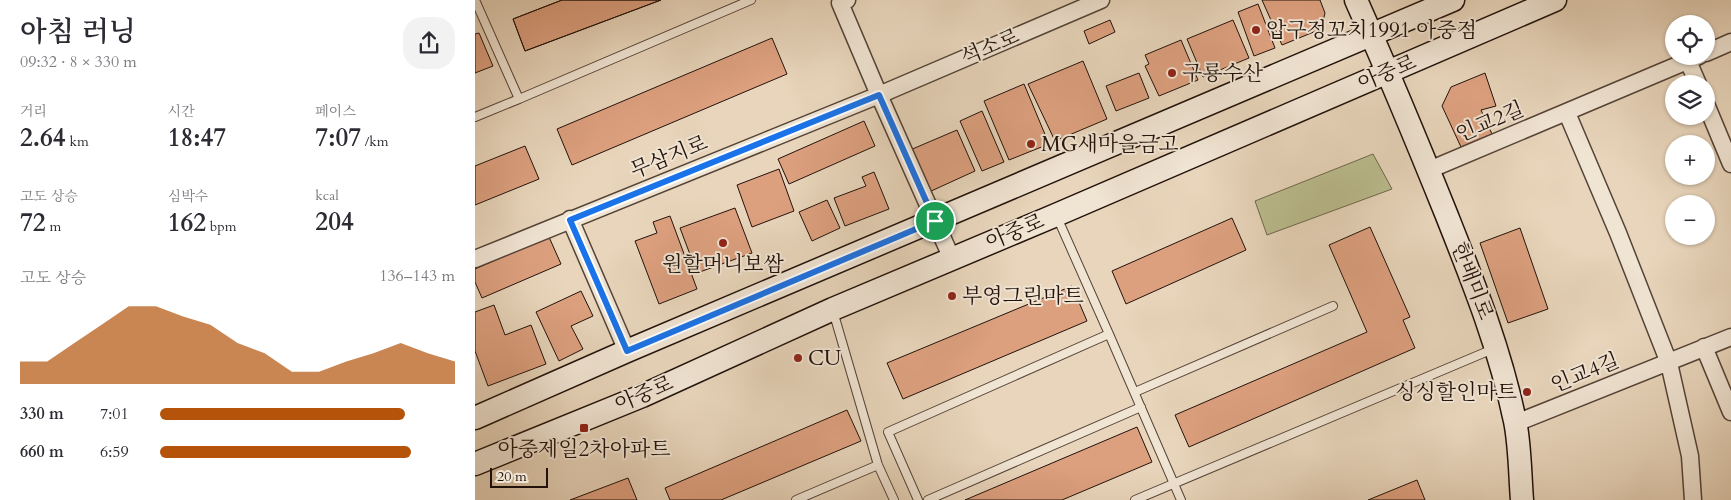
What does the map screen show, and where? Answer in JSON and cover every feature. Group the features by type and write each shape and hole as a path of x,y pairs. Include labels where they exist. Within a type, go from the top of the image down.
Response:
{"street":[{"name":"석소로","path":"879,95 1101,0"},
{"path":"1356,0 1389,72"},
{"name":"아중로","path":"475,418 627,351 1453,0"},
{"name":"아중로","path":"475,464 642,396 833,309 1555,0"},
{"path":"844,1 879,95 952,259"},
{"path":"1715,49 1731,42"},
{"name":"인교2길","path":"1429,170 1680,65"},
{"name":"한배미로","path":"1389,72 1479,294 1497,348 1516,423 1522,500"},
{"name":"무삼지로","path":"475,259 879,95"},
{"path":"1567,113 1618,233 1669,362 1690,456 1693,500"},
{"path":"1715,125 1731,164"},
{"path":"570,220 627,351"},
{"name":"인교4길","path":"1516,423 1731,337"},
{"path":"1704,347 1731,412"}],"lane":[{"path":"475,0 519,99"},
{"path":"475,118 751,0"},
{"path":"1056,215 1181,500"},
{"path":"1135,392 1333,306"},
{"path":"833,309 878,465 894,500"},
{"path":"918,500 888,432 1109,334"},
{"path":"1135,500 1497,348"},
{"path":"928,500 1141,407"},
{"path":"796,500 878,465"}],"green space":[{"path":"1373,154 1392,189 1267,235 1255,201"}],"building":[{"path":"562,0 661,0 525,51 513,19"},
{"path":"562,0 661,0 525,51 513,19"},
{"path":"1262,0 1320,0 1325,13 1321,29 1282,45"},
{"name":"압구정꼬치1991 아중점","path":"1258,4 1275,48 1254,56 1238,12"},
{"path":"1110,20 1115,32 1089,44 1084,31"},
{"path":"1233,20 1249,58 1203,77 1187,39"},
{"path":"479,33 493,66 475,73 475,34"},
{"path":"772,38 787,74 572,165 557,129"},
{"name":"구룡수산","path":"1181,40 1198,80 1159,96 1145,66 1149,64 1145,55"},
{"path":"1083,61 1107,119 1055,141 1028,84"},
{"path":"1139,73 1149,98 1116,111 1106,86"},
{"path":"1485,73 1496,106 1481,110 1492,134 1461,147 1442,106 1451,87"},
{"path":"1024,84 1049,144 1009,160 984,101"},
{"path":"982,111 1004,162 982,171 960,121"},
{"path":"864,121 875,146 789,184 778,159"},
{"path":"957,130 975,171 929,192 910,150"},
{"path":"525,146 539,179 475,205 475,166"},
{"path":"779,169 794,211 752,227 737,185"},
{"path":"874,172 889,209 845,226 834,198 866,186 862,177"},
{"path":"827,200 840,228 812,241 799,212"},
{"path":"735,208 752,253 697,273 680,228"},
{"path":"670,216 697,289 659,304 635,241 657,233 653,222"},
{"path":"1232,218 1246,250 1126,304 1112,271"},
{"path":"1370,227 1410,317 1403,320 1415,348 1189,447 1175,415 1367,332 1329,245"},
{"path":"1520,228 1548,309 1508,323 1480,243"},
{"path":"549,237 561,264 482,298 475,282 475,269"},
{"path":"1072,286 1087,321 903,399 887,363"},
{"path":"581,291 593,316 571,326 583,349 559,361 536,312"},
{"path":"494,305 505,335 531,325 546,364 488,386 475,351 475,312"},
{"path":"847,410 861,441 721,500 670,500 665,488"},
{"path":"1137,427 1152,462 1062,500 965,500"},
{"path":"628,478 637,500 570,500"},
{"path":"1417,480 1425,500 1368,500"}],"place":[{"name":"압구정꼬치1991 아중점","path":"1256,30"},
{"name":"구룡수산","path":"1172,73"},
{"name":"MG새마을금고","path":"1031,144"},
{"name":"원할머니보쌈","path":"723,243"},
{"name":"부영그린마트","path":"952,296"},
{"name":"CU","path":"798,358"},
{"name":"싱싱할인마트","path":"1527,392"},
{"name":"아중제일2차아파트","path":"584,428"}],"route":[{"path":"879,95 935,221 627,351 570,220 879,95"}]}
